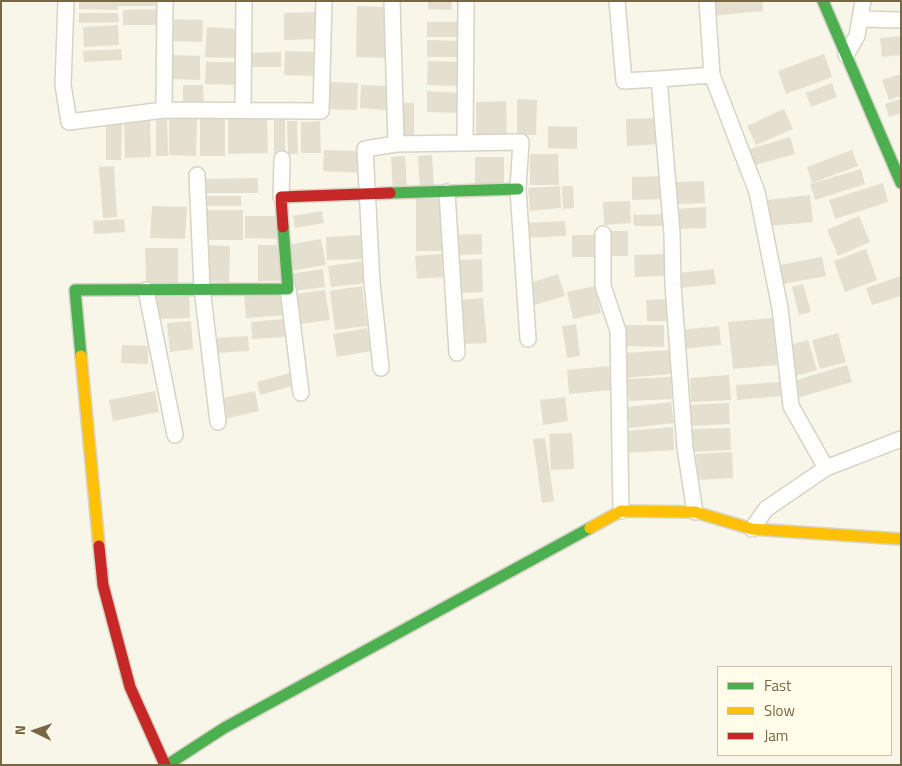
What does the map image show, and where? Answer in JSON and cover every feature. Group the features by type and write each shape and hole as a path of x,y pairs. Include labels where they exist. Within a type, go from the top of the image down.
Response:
{"street":[{"path":"66,1 63,85 69,122 164,110 321,111 324,1"},
{"path":"164,110 165,1"},
{"path":"243,110 244,1"},
{"path":"392,1 396,144"},
{"path":"465,141 466,1"},
{"path":"617,1 624,81 712,75"},
{"path":"707,1 712,75 757,192 780,308 791,406 826,468"},
{"path":"823,1 901,182"},
{"path":"846,55 857,36 863,1"},
{"path":"860,19 901,20"},
{"path":"659,79 672,233 673,286 685,448 695,512"},
{"path":"381,368 372,283 365,149 396,144 465,141 521,142 518,188 528,339"},
{"path":"282,159 282,197 288,289 301,393"},
{"path":"197,175 202,288 218,422"},
{"path":"282,197 518,188"},
{"path":"447,192 456,352"},
{"path":"603,234 603,286 618,331 621,511"},
{"path":"288,289 75,290 103,585 130,687 166,765 224,728 621,511 695,512 752,529 901,539"},
{"path":"146,290 175,435"},
{"path":"752,529 766,509 826,468 901,439"}],"building":[{"path":"79,1 156,1 156,6 118,6 118,10 79,9"},
{"path":"428,1 452,1 451,10 428,9"},
{"path":"710,1 762,1 763,11 711,16"},
{"path":"357,6 387,7 387,58 356,57"},
{"path":"158,9 158,25 123,25 123,10"},
{"path":"315,12 315,39 284,40 284,13"},
{"path":"79,13 118,13 119,22 79,23"},
{"path":"170,19 203,20 202,42 170,41"},
{"path":"427,22 460,22 461,37 427,37"},
{"path":"118,25 119,45 84,47 83,27"},
{"path":"207,27 239,29 238,58 205,57"},
{"path":"901,36 901,55 882,57 880,38"},
{"path":"427,40 460,41 460,57 427,57"},
{"path":"121,49 122,60 84,62 83,51"},
{"path":"285,51 316,52 315,76 284,75"},
{"path":"281,52 281,67 247,67 246,53"},
{"path":"824,54 832,77 786,94 778,71"},
{"path":"170,55 200,56 200,80 169,79"},
{"path":"428,61 461,62 461,86 427,85"},
{"path":"206,62 237,62 236,85 205,84"},
{"path":"901,74 901,96 889,100 882,80"},
{"path":"325,82 358,83 357,110 324,109"},
{"path":"832,83 837,97 811,107 806,93"},
{"path":"183,85 203,85 204,105 183,105"},
{"path":"361,85 388,86 387,110 360,108"},
{"path":"427,91 460,93 459,113 427,112"},
{"path":"517,99 537,100 536,135 517,135"},
{"path":"901,99 901,113 889,117 885,104"},
{"path":"506,101 507,134 476,135 476,102"},
{"path":"402,103 414,103 414,139 402,139"},
{"path":"784,109 793,129 756,145 747,126"},
{"path":"156,116 167,116 168,156 156,156"},
{"path":"200,116 225,116 225,156 200,156"},
{"path":"150,117 151,157 125,158 124,118"},
{"path":"169,117 197,118 196,156 169,155"},
{"path":"228,118 267,118 268,153 228,154"},
{"path":"659,118 660,144 627,146 626,119"},
{"path":"106,119 122,119 121,160 106,160"},
{"path":"274,120 285,120 285,154 274,154"},
{"path":"287,121 297,121 298,154 288,154"},
{"path":"320,121 321,153 301,153 301,122"},
{"path":"548,126 577,127 577,149 548,148"},
{"path":"790,137 795,154 752,166 747,150"},
{"path":"324,150 362,151 361,173 323,171"},
{"path":"852,150 858,166 812,183 807,167"},
{"path":"530,154 558,154 559,185 530,185"},
{"path":"432,155 434,188 420,189 418,156"},
{"path":"405,156 407,189 393,190 391,157"},
{"path":"475,157 504,157 504,186 475,186"},
{"path":"114,166 117,217 103,218 99,167"},
{"path":"861,169 865,184 815,200 810,184"},
{"path":"664,176 665,199 632,200 632,177"},
{"path":"258,178 258,193 204,193 204,179"},
{"path":"704,181 705,203 676,204 675,182"},
{"path":"883,183 888,202 835,219 829,200"},
{"path":"560,186 561,208 530,211 528,188"},
{"path":"562,186 573,186 574,208 563,209"},
{"path":"810,195 813,222 768,226 766,200"},
{"path":"206,196 241,196 241,206 207,206"},
{"path":"416,199 443,199 443,251 416,251"},
{"path":"630,201 631,223 604,225 603,202"},
{"path":"152,206 187,207 185,239 150,238"},
{"path":"706,207 706,228 678,229 677,209"},
{"path":"204,210 243,210 243,240 204,240"},
{"path":"322,211 324,223 295,228 293,216"},
{"path":"666,214 667,226 634,226 633,215"},
{"path":"245,216 280,216 280,239 245,238"},
{"path":"859,216 870,242 838,256 827,230"},
{"path":"124,219 125,232 94,234 93,221"},
{"path":"565,221 566,236 526,238 525,223"},
{"path":"607,231 628,231 628,256 607,256"},
{"path":"482,234 482,254 455,255 455,235"},
{"path":"362,235 363,259 327,260 326,237"},
{"path":"572,235 598,235 598,257 572,257"},
{"path":"321,239 326,265 290,271 286,245"},
{"path":"205,245 230,246 229,282 203,281"},
{"path":"258,245 283,245 283,281 258,281"},
{"path":"145,248 178,248 178,285 146,285"},
{"path":"866,249 877,280 845,292 834,261"},
{"path":"442,254 443,277 417,279 415,256"},
{"path":"666,254 667,276 635,277 634,255"},
{"path":"822,257 826,276 778,285 774,266"},
{"path":"482,259 483,292 458,293 457,260"},
{"path":"365,261 367,283 331,287 328,266"},
{"path":"323,269 325,287 293,291 290,274"},
{"path":"714,269 716,284 680,288 678,273"},
{"path":"558,274 565,296 534,305 527,284"},
{"path":"901,276 901,296 872,305 866,288"},
{"path":"803,284 811,312 799,315 792,287"},
{"path":"362,286 367,326 335,330 330,291"},
{"path":"595,286 601,313 573,319 567,292"},
{"path":"325,290 330,320 300,324 296,294"},
{"path":"285,291 287,315 246,318 244,294"},
{"path":"189,296 190,318 155,319 154,297"},
{"path":"483,298 487,343 463,344 459,300"},
{"path":"666,299 667,321 647,321 646,300"},
{"path":"773,318 777,365 733,369 728,322"},
{"path":"284,319 285,337 252,339 251,322"},
{"path":"191,321 193,349 170,352 167,323"},
{"path":"576,324 580,356 567,358 562,326"},
{"path":"623,325 664,325 664,347 623,346"},
{"path":"719,326 721,345 683,349 681,330"},
{"path":"367,328 371,351 337,357 333,334"},
{"path":"838,333 846,362 820,369 812,340"},
{"path":"248,336 249,351 215,353 215,338"},
{"path":"808,340 817,370 795,376 787,346"},
{"path":"122,345 148,346 148,364 121,363"},
{"path":"669,350 671,374 625,378 623,353"},
{"path":"847,365 852,382 797,398 793,381"},
{"path":"609,366 611,390 569,394 567,370"},
{"path":"293,372 296,385 260,395 257,382"},
{"path":"729,375 731,400 691,402 690,378"},
{"path":"671,377 672,399 629,401 627,379"},
{"path":"780,382 781,396 737,400 736,385"},
{"path":"155,391 159,412 113,421 109,400"},
{"path":"255,391 259,411 224,419 219,399"},
{"path":"565,397 568,421 543,425 540,400"},
{"path":"671,402 674,423 629,428 627,407"},
{"path":"729,403 730,424 690,426 690,405"},
{"path":"673,427 674,450 627,453 626,431"},
{"path":"730,428 731,450 690,452 689,429"},
{"path":"572,433 574,469 551,470 549,434"},
{"path":"545,438 554,501 542,503 533,439"},
{"path":"732,452 733,478 697,480 696,454"}],"traffic: fast":[{"path":"823,1 901,183"},
{"path":"390,193 518,189"},
{"path":"81,356 75,290 288,289 283,227"},
{"path":"167,765 224,728 590,528"}],"traffic: slow":[{"path":"81,356 99,546"},
{"path":"590,528 621,511 695,512 752,529 901,539"}],"traffic: jam":[{"path":"283,227 281,197 390,193"},
{"path":"99,546 103,585 130,687 165,765"}]}
